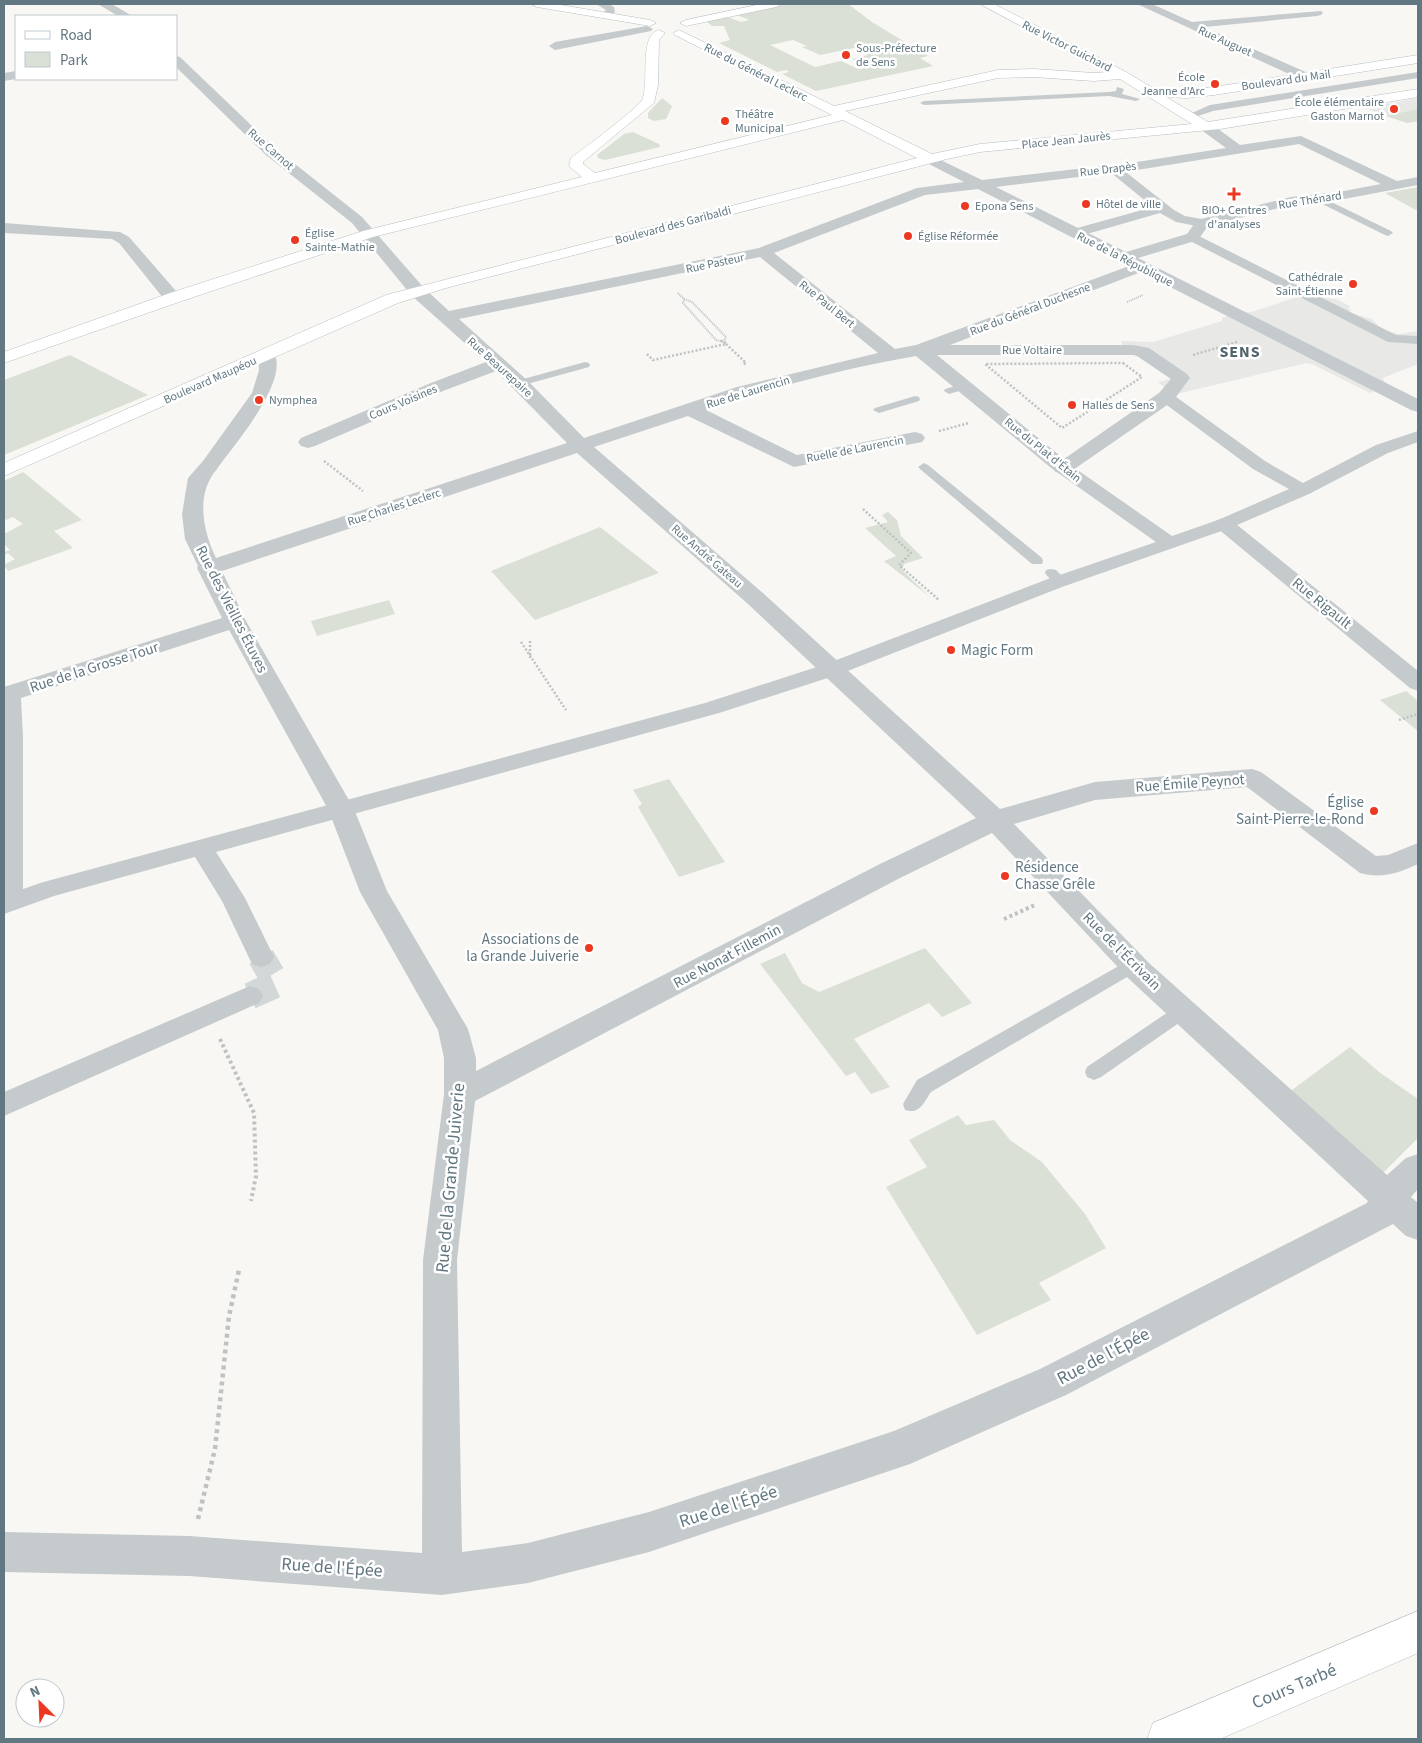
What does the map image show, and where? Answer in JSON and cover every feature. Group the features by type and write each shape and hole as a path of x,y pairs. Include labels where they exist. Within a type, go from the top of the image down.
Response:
{"main road":[{"path":"537,4 654,27 680,26 776,4"},
{"name":"Rue Victor Guichard","path":"986,4 1122,74 1205,126"},
{"name":"Rue du Général Leclerc","path":"680,26 838,113"},
{"path":"594,179 576,166 576,161 648,103 652,85 654,27"},
{"name":"Boulevard du Mail","path":"1152,92 1199,93 1418,60"},
{"path":"4,358 176,297 368,234 594,179 696,153 838,113 998,74 1094,78 1114,92 1136,99 1148,108"},
{"name":"Rue Victor Guichard","path":"1094,78 1122,74"},
{"path":"1205,126 1418,93"},
{"name":"Rue de la République","path":"838,113 928,158"},
{"path":"1161,118 1176,129"},
{"name":"Place Jean Jaurès","path":"928,158 980,148 1205,126"},
{"name":"Boulevard des Garibaldi","path":"418,292 928,158"},
{"name":"Boulevard Maupéou","path":"4,470 392,299 418,292"},
{"name":"Cours Tarbé","path":"1169,1739 1418,1632"}],"street":[{"path":"104,4 124,15"},
{"path":"601,4 611,9 604,16"},
{"name":"Rue Auguet","path":"1144,4 1306,77"},
{"path":"1191,25 1317,13"},
{"path":"555,46 654,27"},
{"name":"Rue Carnot","path":"178,62 271,152 357,220 418,292"},
{"name":"Boulevard du Mail","path":"1198,113 1210,108 1418,75"},
{"path":"1205,126 1239,151"},
{"name":"Rue Drapès","path":"977,184 1114,169 1301,140 1395,185"},
{"name":"Rue de la République","path":"928,158 1122,258 1418,406"},
{"path":"1114,169 1162,208 1181,219 1202,223 1193,237 1122,258"},
{"name":"Rue Thénard","path":"1202,223 1291,201 1418,180"},
{"name":"Rue Pasteur","path":"445,318 648,279 763,252 922,191 977,184"},
{"path":"1075,233 1162,208"},
{"path":"4,228 115,235 124,240 170,295 176,297"},
{"path":"1193,237 1393,339 1417,340"},
{"name":"Rue Paul Bert","path":"763,252 891,355"},
{"name":"Rue du Général Duchesne","path":"920,350 1140,267"},
{"name":"Rue Beaurepaire","path":"418,292 520,383 579,444"},
{"name":"Rue de Laurencin","path":"579,444 753,389 891,355 920,350"},
{"name":"Rue Voltaire","path":"920,350 1133,350 1143,352 1160,364"},
{"name":"Rue du Plat d'Étain","path":"920,350 957,389 1000,416 1063,468 1170,543"},
{"name":"Rue des Vieilles Étuves","path":"267,355 269,372 261,393 210,465 198,478 192,514 196,539 208,568 235,621 341,809"},
{"name":"Cours Voisines","path":"315,440 436,387 498,364"},
{"path":"1063,468 1166,397 1181,378 1160,364"},
{"path":"1166,397 1260,465 1303,490"},
{"name":"Ruelle de Laurencin","path":"690,409 794,461 902,441"},
{"path":"4,903 41,891 712,708 833,669 961,619 1056,577 1170,543 1224,524 1303,490 1382,449 1418,436"},
{"name":"Rue Charles Leclerc","path":"208,568 579,444"},
{"name":"Rue André Gateau","path":"579,444 833,669"},
{"name":"Rue Rigault","path":"1224,524 1418,683"},
{"name":"Rue de la Grosse Tour","path":"4,903 9,892 9,694 235,621"},
{"name":"Rue de l'Écrivain","path":"833,669 994,820 1134,965 1386,1198 1418,1225"},
{"name":"Rue Émile Peynot","path":"994,820 1095,791 1252,778 1370,866 1390,866 1418,853"},
{"name":"Rue de la Grande Juiverie","path":"341,809 374,892 453,1029 460,1058 460,1094 440,1260 442,1575"},
{"name":"Rue Nonat Fillemin","path":"460,1094 890,871 994,820"},
{"path":"201,847 233,898 261,957"},
{"path":"4,1104 250,996"},
{"name":"Rue de l'Épée","path":"4,1552 190,1556 442,1575 528,1562 649,1532 896,1450 1053,1382 1381,1212 1386,1198 1418,1168"}],"lane":[{"path":"924,103 1114,92"},
{"path":"1317,198 1388,233"},
{"path":"520,383 585,365"},
{"path":"879,410 915,399"},
{"path":"924,467 1037,561"},
{"path":"912,1104 924,1086 1134,965"},
{"path":"1094,1072 1183,1011"}],"path":[{"path":"648,279 692,302 726,337 724,341 726,344 746,362 740,366"},
{"path":"684,299 683,303 716,340 724,341"},
{"path":"1160,364 1273,332"},
{"path":"648,354 653,360 726,344"},
{"path":"984,364 1124,364 1142,377 1062,428 984,364"},
{"name":"Ruelle de Laurencin","path":"902,441 1000,416"},
{"path":"315,440 314,451 316,456 363,491"},
{"path":"864,509 911,552 899,565 961,619"},
{"path":"530,641 530,658"},
{"path":"521,642 566,710"},
{"path":"1399,720 1418,714"},
{"path":"1004,919 1044,902"},
{"path":"208,1015 254,1114 256,1176 251,1201"},
{"path":"190,1556 214,1449 230,1316 239,1270"}],"shaded area":[{"name":"École élémentaire Gaston Marnot","path":"1418,98 1418,121 1407,123 1365,108"},
{"path":"1296,284 1315,290 1313,294 1319,297 1336,299 1350,306 1349,309 1352,310 1348,312 1372,319 1378,328 1399,334 1418,331 1418,364 1383,378 1386,385 1370,393 1312,364 1306,363 1173,395 1158,382 1174,378 1139,352 1122,355 1117,350 1122,344 1121,341 1153,342 1222,321 1222,318 1235,313 1251,312 1294,298 1294,295 1280,288 1280,286"}],"green space":[{"path":"787,4 848,4 872,22 928,56 920,58 933,66 816,91 782,74 789,72 786,70 777,72 719,43 730,40 724,26 712,26 706,21 728,17 741,22 749,20 737,15","holes":["793,40 807,46 802,47 820,55 854,48 868,55 852,59 878,64 858,69 841,61 815,67 770,45"]},
{"path":"662,98 672,106 666,119 654,121 648,118 648,113"},
{"path":"1418,109 1418,121 1407,123 1386,116"},
{"path":"633,132 659,144 660,147 605,160 598,158 597,155 624,134"},
{"path":"1418,187 1418,209 1416,210 1385,193"},
{"path":"70,355 148,395 4,455 4,380"},
{"path":"23,472 82,520 54,531 73,548 8,571 4,565 15,559 8,553 4,555 4,552 10,550 4,544 4,534 23,524 13,517 4,519 4,481"},
{"path":"888,512 897,520 901,536 923,558 904,564 902,570 930,597 884,561 896,556 865,528 888,522 882,515"},
{"path":"600,527 659,573 535,620 491,571"},
{"path":"389,600 395,614 317,636 311,621"},
{"path":"1406,691 1418,701 1418,731 1380,700"},
{"path":"669,779 725,862 679,877 638,807 642,804 633,790"},
{"path":"925,948 972,1003 942,1017 929,1003 854,1039 890,1087 871,1094 855,1072 846,1076 760,964 785,953 802,983 819,992"},
{"path":"1350,1047 1379,1072 1418,1099 1418,1138 1380,1176 1288,1093"},
{"path":"958,1115 966,1125 994,1120 1010,1140 1042,1162 1085,1214 1106,1248 1039,1283 1051,1300 977,1335 886,1187 927,1167 909,1140"}],"tunnel":[{"path":"250,996 277,984 261,957"}],"place":[{"name":"Sous-Préfecture de Sens","path":"846,55"},
{"name":"École Jeanne d'Arc","path":"1215,84"},
{"name":"École élémentaire Gaston Marnot","path":"1394,109"},
{"name":"Théâtre Municipal","path":"725,121"},
{"name":"BIO+ Centres d'analyses","path":"1234,194"},
{"name":"Hôtel de ville","path":"1086,204"},
{"name":"Epona Sens","path":"965,206"},
{"name":"Église Réformée","path":"908,236"},
{"name":"Église Sainte-Mathie","path":"295,240"},
{"name":"Cathédrale Saint-Étienne","path":"1353,284"},
{"name":"Nymphea","path":"259,400"},
{"name":"Halles de Sens","path":"1072,405"},
{"name":"Magic Form","path":"951,650"},
{"name":"Église Saint-Pierre-le-Rond","path":"1374,811"},
{"name":"Résidence Chasse Grêle","path":"1005,876"},
{"name":"Associations de la Grande Juiverie","path":"589,948"}],"district":[{"name":"SENS","path":"1240,351"}]}
